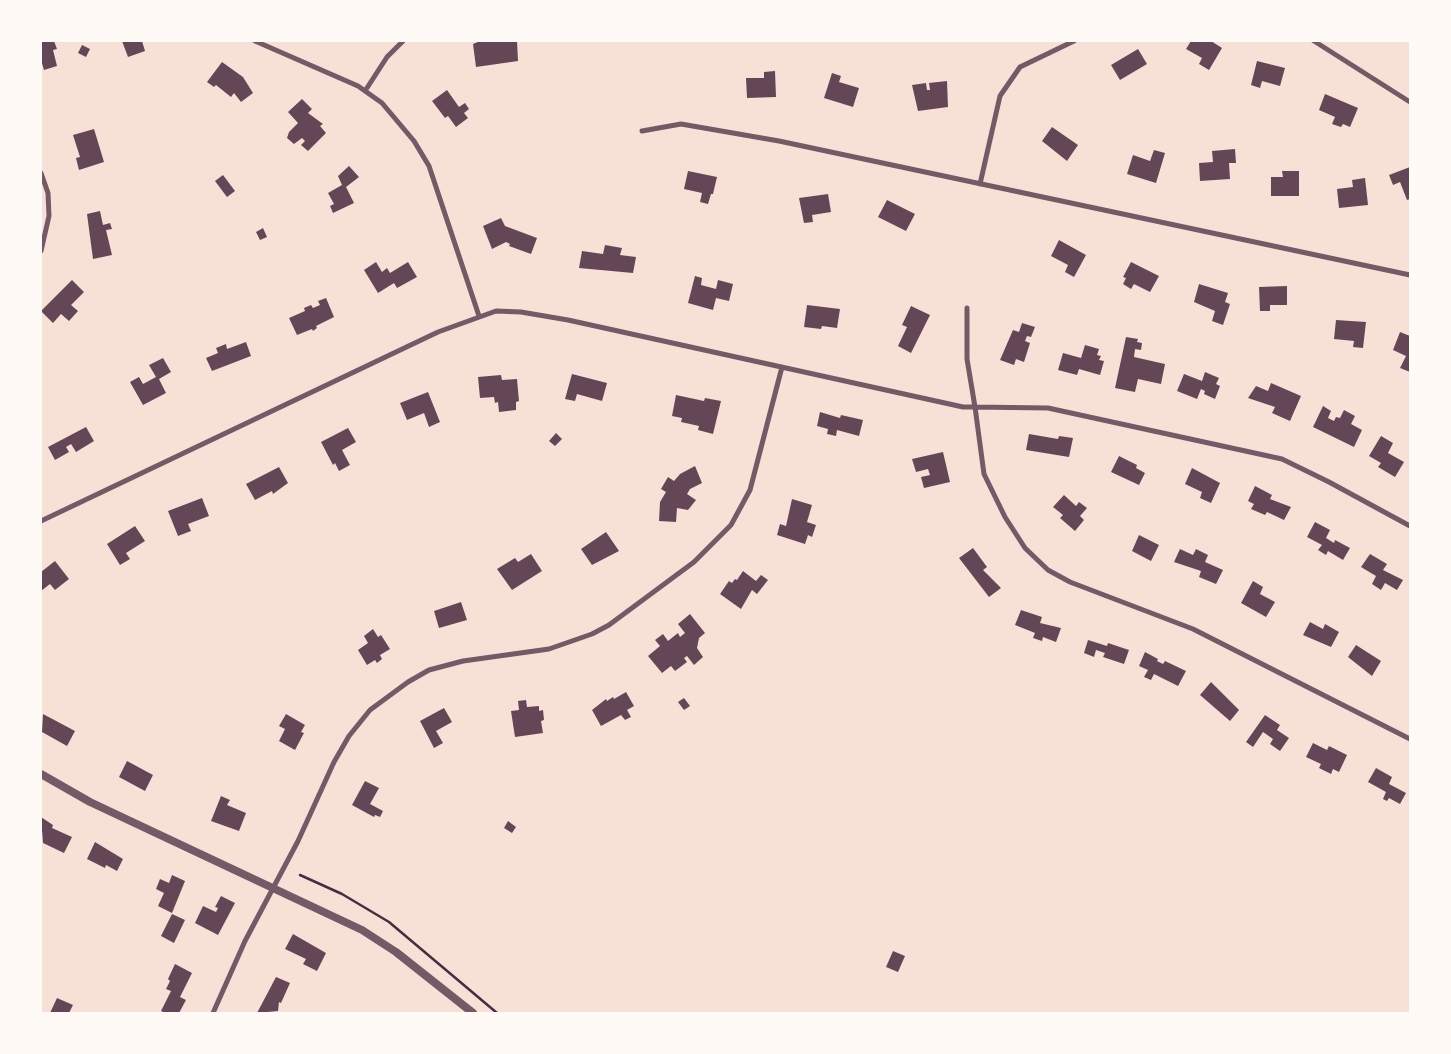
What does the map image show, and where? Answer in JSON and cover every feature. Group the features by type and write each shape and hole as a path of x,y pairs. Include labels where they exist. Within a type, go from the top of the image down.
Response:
{"street":[{"path":"255,41 330,72 365,91 382,103 414,141 429,166 479,316"},
{"path":"365,91 387,58 403,41"},
{"path":"980,184 1000,96 1020,68 1074,41"},
{"path":"1314,41 1410,102"},
{"path":"642,131 680,124 778,141 1410,275"},
{"path":"41,173 48,193 49,216 41,251"},
{"path":"967,308 967,359 984,474 1006,518 1025,548 1048,570 1070,582 1193,629 1410,740"},
{"path":"41,521 438,332 496,311 521,312 644,336 962,407 1048,408 1282,459 1410,526"},
{"path":"213,1013 245,941 298,841 334,762 349,736 370,710 387,696 429,670 463,661 549,649 592,634 609,624 713,545 731,525 750,490 782,367"},
{"path":"41,774 90,802 362,930 396,952 472,1013"}],"path":[{"path":"300,875 342,894 389,922 497,1013"}],"building":[{"path":"41,41 54,41 57,49 53,50 57,66 44,70 41,60"},
{"path":"122,41 142,41 145,51 128,57"},
{"path":"480,41 517,41 518,61 476,67 473,44"},
{"path":"1191,41 1211,41 1222,48 1209,70 1199,64 1202,58 1186,49"},
{"path":"82,45 90,49 86,57 78,53"},
{"path":"1138,49 1147,64 1120,80 1111,65"},
{"path":"1257,61 1285,68 1280,86 1262,81 1260,88 1251,85"},
{"path":"222,62 243,77 253,93 241,102 234,93 231,97 216,85 214,87 207,82"},
{"path":"775,71 776,97 747,98 746,78 764,78 764,72"},
{"path":"832,73 841,76 839,82 859,88 853,107 824,98"},
{"path":"947,81 948,107 918,111 912,85 926,83 927,90 930,90 929,83"},
{"path":"447,90 459,107 465,103 469,109 464,113 468,118 456,127 448,116 445,118 432,101"},
{"path":"1325,94 1358,108 1350,127 1343,124 1341,127 1332,124 1335,117 1319,110"},
{"path":"302,99 312,109 308,113 323,124 320,126 326,133 308,151 301,145 305,141 302,138 294,144 287,138 289,132 298,123 288,112"},
{"path":"1052,127 1078,145 1067,161 1042,141"},
{"path":"94,129 104,162 79,170 76,158 80,157 73,135"},
{"path":"1235,149 1236,163 1229,163 1230,179 1200,181 1199,163 1213,162 1212,151"},
{"path":"1154,150 1165,153 1156,183 1127,174 1133,155 1150,161"},
{"path":"349,166 359,177 346,187 354,203 333,213 330,206 334,204 328,193 342,185 338,176"},
{"path":"1410,167 1410,199 1407,200 1400,182 1393,185 1389,175"},
{"path":"688,171 717,177 713,194 711,194 708,204 700,202 702,193 684,189"},
{"path":"1282,171 1299,171 1299,196 1271,196 1271,177 1283,177"},
{"path":"223,175 235,191 227,197 215,181"},
{"path":"1365,178 1368,205 1339,208 1337,189 1353,187 1352,180"},
{"path":"828,194 831,212 812,215 813,222 804,223 799,198"},
{"path":"887,200 915,214 906,231 878,217"},
{"path":"100,211 103,225 110,223 112,229 106,230 112,255 93,259 87,214"},
{"path":"501,218 505,226 537,238 531,254 509,246 510,244 506,242 492,249 483,226"},
{"path":"263,228 267,237 260,240 256,232"},
{"path":"1059,240 1086,255 1074,277 1065,272 1068,265 1051,256"},
{"path":"605,245 622,248 620,255 636,257 633,273 579,268 582,251 603,254"},
{"path":"376,262 382,272 387,268 390,273 408,262 417,277 397,288 394,283 378,293 364,270"},
{"path":"1131,262 1159,276 1150,292 1134,284 1131,289 1123,284 1126,278 1123,277"},
{"path":"695,276 702,278 701,285 716,289 718,280 733,284 729,301 716,298 713,310 688,303"},
{"path":"72,280 84,292 71,305 78,311 69,321 61,314 53,323 41,311"},
{"path":"1199,284 1228,293 1225,302 1230,304 1223,325 1212,321 1215,311 1194,302"},
{"path":"1287,286 1287,305 1270,305 1270,311 1260,311 1259,287"},
{"path":"326,298 334,317 316,326 317,328 313,331 312,329 297,335 289,318 305,311 304,308 311,305 313,308 320,305 318,301"},
{"path":"807,305 840,309 837,328 822,326 821,329 804,327"},
{"path":"911,306 930,315 911,353 898,346 907,327 902,325"},
{"path":"1336,320 1366,322 1363,348 1353,347 1354,341 1334,339"},
{"path":"1022,323 1035,327 1031,337 1027,336 1025,341 1030,343 1024,362 1016,359 1014,365 1000,360 1013,330 1019,332"},
{"path":"1400,332 1410,336 1410,372 1400,368 1406,356 1393,350"},
{"path":"1126,337 1138,339 1137,342 1142,343 1141,350 1135,349 1134,357 1165,364 1161,384 1138,379 1135,392 1115,388"},
{"path":"246,342 251,356 212,371 206,358 218,353 216,348 226,344 227,349"},
{"path":"1085,345 1099,349 1097,355 1101,356 1099,360 1104,361 1100,375 1079,369 1077,375 1058,370 1063,353 1081,358"},
{"path":"163,358 171,372 159,379 166,393 143,405 130,382 139,377 143,384 156,377 149,365"},
{"path":"1205,372 1219,378 1216,384 1220,386 1215,399 1204,394 1205,391 1201,389 1197,399 1177,391 1184,374 1202,381"},
{"path":"572,374 607,383 602,401 577,394 575,401 565,399"},
{"path":"501,375 502,380 517,379 519,401 516,402 516,410 499,412 498,402 495,403 494,397 480,398 478,377"},
{"path":"1271,383 1301,396 1290,421 1272,413 1275,407 1248,398 1256,386 1268,391"},
{"path":"428,392 440,422 429,427 424,413 407,420 400,403"},
{"path":"676,395 704,401 705,398 721,401 713,434 698,430 699,426 681,422 682,418 672,416"},
{"path":"1323,406 1331,411 1328,418 1334,421 1336,417 1340,418 1344,410 1355,416 1351,424 1362,430 1354,447 1313,427"},
{"path":"820,412 840,418 841,415 863,420 859,436 837,430 836,436 827,434 828,429 817,426"},
{"path":"86,427 94,441 76,452 71,444 66,447 69,452 55,460 48,447"},
{"path":"348,428 356,442 342,450 350,465 339,471 335,463 333,465 321,442"},
{"path":"556,433 562,439 555,446 549,441"},
{"path":"1029,434 1058,439 1059,436 1073,438 1069,457 1026,450"},
{"path":"1381,436 1393,443 1388,453 1404,462 1395,477 1378,467 1381,463 1369,456"},
{"path":"943,452 950,482 924,488 921,477 930,475 928,469 916,472 912,459"},
{"path":"1119,456 1137,465 1136,468 1145,473 1139,485 1111,472"},
{"path":"695,466 702,483 690,489 687,494 696,500 688,510 677,508 676,522 659,521 660,502 666,492 661,489 668,477 674,481 680,474"},
{"path":"279,467 288,483 273,494 272,491 255,500 246,484"},
{"path":"1192,468 1220,483 1211,503 1200,498 1202,492 1185,484"},
{"path":"1255,486 1272,495 1270,499 1291,507 1284,520 1267,512 1265,515 1251,509 1254,504 1248,501"},
{"path":"1064,495 1076,506 1079,502 1087,508 1080,516 1084,520 1075,531 1060,518 1063,515 1053,507"},
{"path":"202,498 209,516 188,524 191,531 178,536 168,511"},
{"path":"792,499 812,505 807,522 816,525 812,537 808,535 805,544 777,535 780,524 786,526"},
{"path":"1315,522 1330,530 1326,538 1334,543 1335,540 1350,548 1343,560 1328,551 1326,555 1318,550 1322,545 1307,537"},
{"path":"135,526 145,541 126,553 130,559 120,565 107,544"},
{"path":"606,532 619,551 592,565 581,549"},
{"path":"1139,535 1159,545 1151,561 1132,551"},
{"path":"973,548 987,567 983,570 1001,588 989,597 959,558"},
{"path":"1180,549 1193,555 1196,549 1208,555 1205,562 1223,570 1216,584 1199,577 1201,571 1174,562"},
{"path":"531,554 542,571 512,590 497,569 515,558 518,562"},
{"path":"1370,554 1387,564 1383,570 1403,580 1397,590 1385,583 1381,590 1372,584 1376,576 1361,567"},
{"path":"55,561 69,579 55,590 50,584 41,591 41,572"},
{"path":"743,571 756,581 761,575 768,580 757,594 752,590 741,609 720,594 729,581 732,583 735,579 737,580"},
{"path":"1253,581 1263,587 1260,594 1275,602 1266,617 1241,603"},
{"path":"461,602 467,620 439,628 434,611"},
{"path":"1021,610 1042,617 1040,623 1061,628 1056,642 1043,637 1042,641 1033,638 1035,633 1015,625"},
{"path":"690,614 705,633 699,638 697,648 703,657 694,665 687,656 684,658 687,662 675,671 671,666 662,673 648,656 660,646 655,640 663,634 668,641 678,633 680,637 685,633 678,624"},
{"path":"1310,622 1323,629 1325,624 1339,632 1331,647 1303,635"},
{"path":"373,629 378,637 381,635 390,649 380,655 382,659 377,663 375,660 367,665 358,650 368,643 364,636"},
{"path":"1088,640 1107,646 1108,643 1129,650 1124,664 1103,657 1105,653 1096,650 1094,657 1084,653"},
{"path":"1356,645 1381,661 1372,676 1348,657"},
{"path":"1145,652 1163,664 1165,661 1186,671 1178,686 1154,674 1151,680 1144,677 1148,670 1139,666"},
{"path":"1211,682 1239,710 1230,721 1200,695"},
{"path":"626,692 634,706 627,710 631,717 625,720 621,715 601,726 592,710 606,699 607,701 613,697 614,699"},
{"path":"684,698 690,706 684,710 678,702"},
{"path":"526,700 527,707 539,706 539,711 543,710 544,720 541,721 543,733 515,737 511,711 519,710 518,701"},
{"path":"444,708 452,722 436,731 443,743 434,748 420,721"},
{"path":"43,714 75,731 67,746 42,732"},
{"path":"286,714 305,725 301,732 304,733 295,750 279,741 285,729 279,726"},
{"path":"1265,715 1280,725 1277,730 1289,738 1280,751 1270,744 1273,739 1263,732 1253,747 1246,742"},
{"path":"1313,743 1327,750 1329,746 1347,755 1339,772 1333,769 1331,774 1319,768 1321,764 1306,757"},
{"path":"127,761 153,775 145,791 119,777"},
{"path":"1376,768 1392,777 1389,784 1406,793 1400,804 1389,798 1387,801 1383,799 1386,792 1368,782"},
{"path":"365,781 379,788 370,804 383,811 380,817 375,815 374,817 352,805"},
{"path":"221,796 230,800 227,805 246,813 239,831 211,821"},
{"path":"41,817 53,825 52,828 72,837 64,853 43,843"},
{"path":"508,821 516,827 512,833 504,828"},
{"path":"95,842 123,859 117,871 106,865 105,868 87,859"},
{"path":"172,875 185,881 172,913 158,906 164,893 156,889 160,879 169,883"},
{"path":"221,896 235,903 218,935 195,923 203,906 216,912 218,908 215,907"},
{"path":"172,914 185,920 174,943 161,936"},
{"path":"293,934 326,953 317,971 303,964 306,959 285,949"},
{"path":"893,951 905,956 898,972 886,967"},
{"path":"175,964 192,973 180,997 186,1000 179,1013 165,1013 161,1011 171,991 166,989 170,981 168,979"},
{"path":"276,977 290,983 281,1003 279,1002 278,1011 257,1013"},
{"path":"57,998 73,1005 69,1013 50,1013"}]}
